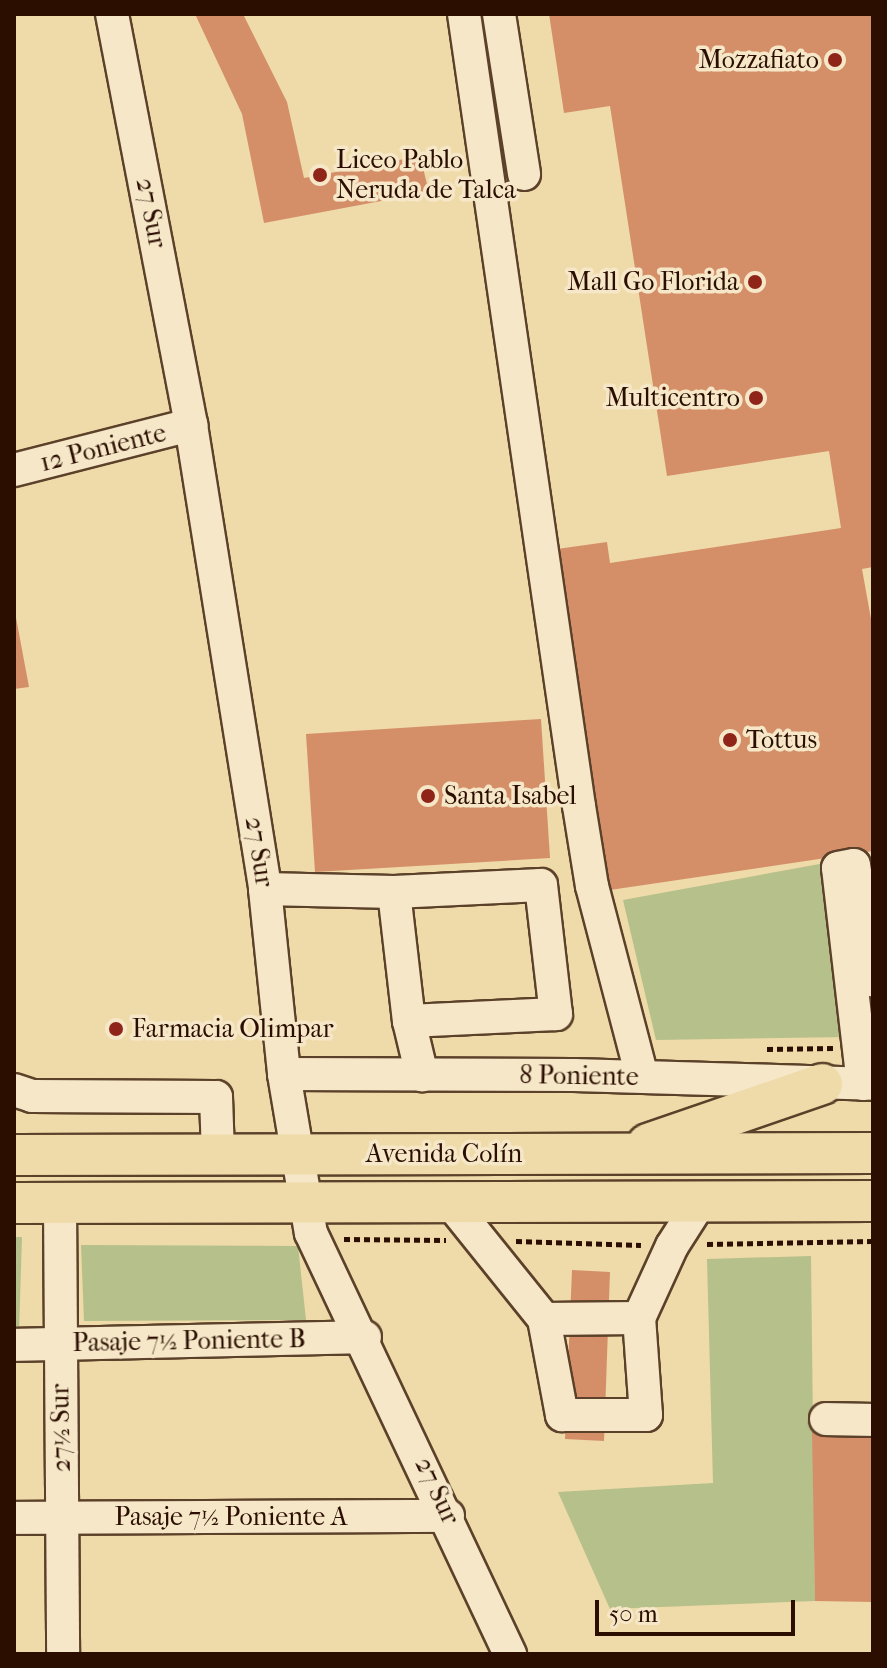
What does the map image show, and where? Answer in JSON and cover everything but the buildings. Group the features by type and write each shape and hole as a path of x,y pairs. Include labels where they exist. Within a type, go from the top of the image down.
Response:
{"main road":[{"path":"622,1154 822,1084"},
{"name":"Avenida Colín","path":"14,1155 873,1153"},
{"name":"Avenida Colín","path":"14,1203 310,1218 450,1202 873,1201"}],"street":[{"name":"27 Sur","path":"112,14 191,425 265,889 284,1074 320,1261 365,1337 510,1654"},
{"path":"464,14 592,886 642,1077"},
{"path":"499,14 524,174"},
{"name":"12 Poniente","path":"14,470 191,425"},
{"path":"868,1084 846,866 873,980"},
{"path":"265,889 394,892 541,885 556,1014 409,1021"},
{"path":"394,892 409,1021 422,1075"},
{"name":"8 Poniente","path":"284,1074 642,1077 868,1084"},
{"path":"14,1090 32,1096 216,1097 218,1155"},
{"path":"450,1202 486,1241 544,1319 562,1415 646,1415 639,1318 672,1246 700,1202"},
{"name":"27½ Sur","path":"60,1203 63,1654"},
{"path":"544,1319 639,1318"},
{"name":"Pasaje 7½ Poniente B","path":"14,1345 365,1337"},
{"path":"826,1419 873,1420"},
{"name":"Pasaje 7½ Poniente A","path":"14,1518 448,1516"}],"path":[{"path":"310,1218 333,1231 340,1239 609,1240 672,1246 719,1240 873,1241"}],"green space":[{"path":"825,863 850,1037 656,1040 623,900"},
{"path":"14,1237 22,1237 19,1332 14,1332"},
{"path":"81,1245 298,1246 306,1320 84,1321"},
{"path":"811,1256 815,1601 610,1609 558,1492 713,1483 707,1259"}],"place":[{"name":"Mozzafiato","path":"835,60"},
{"name":"Liceo Pablo Neruda de Talca","path":"320,175"},
{"name":"Mall Go Florida","path":"755,282"},
{"name":"Multicentro","path":"756,398"},
{"name":"Tottus","path":"730,740"},
{"name":"Santa Isabel","path":"428,796"},
{"name":"Farmacia Olimpar","path":"116,1029"}]}
